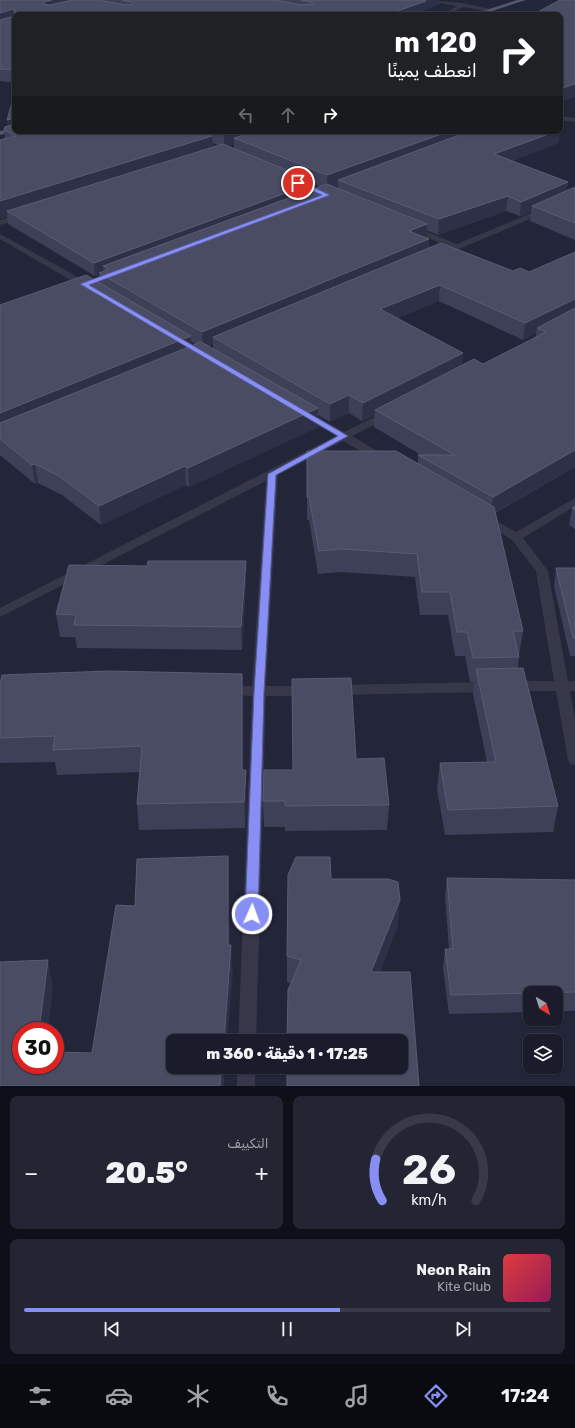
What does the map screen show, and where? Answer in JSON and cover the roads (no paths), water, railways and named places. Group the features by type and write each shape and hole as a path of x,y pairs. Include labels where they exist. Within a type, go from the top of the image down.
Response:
{"main road":[{"path":"484,12 523,0"},
{"path":"0,133 12,131"},
{"path":"0,141 21,136"}],"street":[{"path":"426,0 491,10"},
{"path":"450,12 473,0"},
{"path":"563,118 575,120"},
{"path":"428,259 575,197"},
{"path":"0,223 30,214"},
{"path":"407,226 457,247"},
{"path":"0,236 97,292"},
{"path":"0,613 400,408"},
{"path":"296,409 390,463"},
{"path":"247,1034 259,692 272,474"},
{"path":"516,537 575,501"},
{"path":"476,514 516,537 542,571 568,685 575,760"},
{"path":"212,691 259,692 568,685"},
{"path":"246,1074 246,1086"}]}
